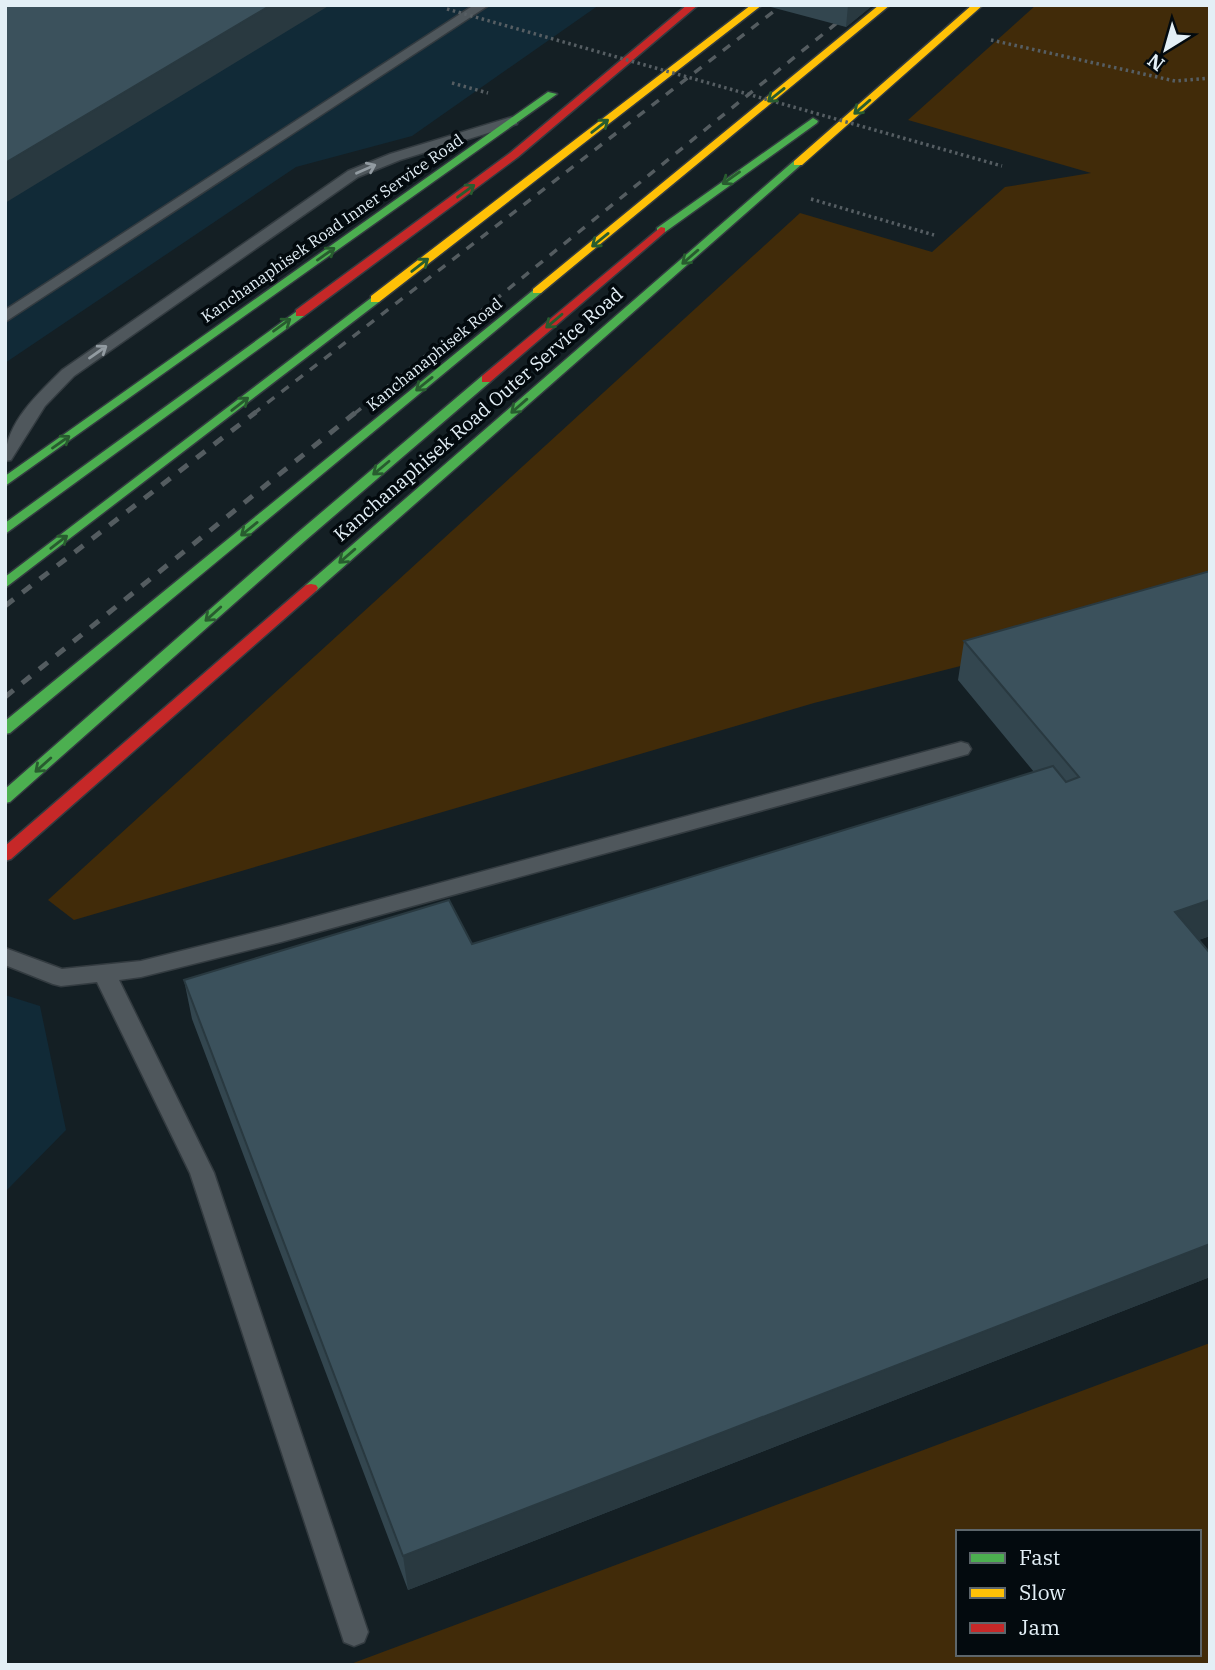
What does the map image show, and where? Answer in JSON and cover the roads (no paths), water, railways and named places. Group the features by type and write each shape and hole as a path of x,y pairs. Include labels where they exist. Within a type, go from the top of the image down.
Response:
{"main road":[{"path":"602,60 681,5"},
{"path":"5,530 514,155 693,5"},
{"path":"5,584 757,5"},
{"name":"Kanchanaphisek Road","path":"5,729 885,5"},
{"path":"5,798 301,537 681,213 973,9"},
{"name":"Kanchanaphisek Road Outer Service Road","path":"5,855 973,9"},
{"name":"Kanchanaphisek Road Inner Service Road","path":"5,482 568,83"}],"lane":[{"path":"5,317 483,5"},
{"path":"5,456 38,403 68,373 353,174 395,157 516,119"},
{"path":"5,957 61,978 141,969 281,934 961,749"},
{"path":"104,973 202,1173 354,1632"}],"railway":[{"path":"253,414 782,5"},
{"path":"354,414 859,5"},
{"path":"5,606 256,412"},
{"path":"5,697 356,412"}]}
